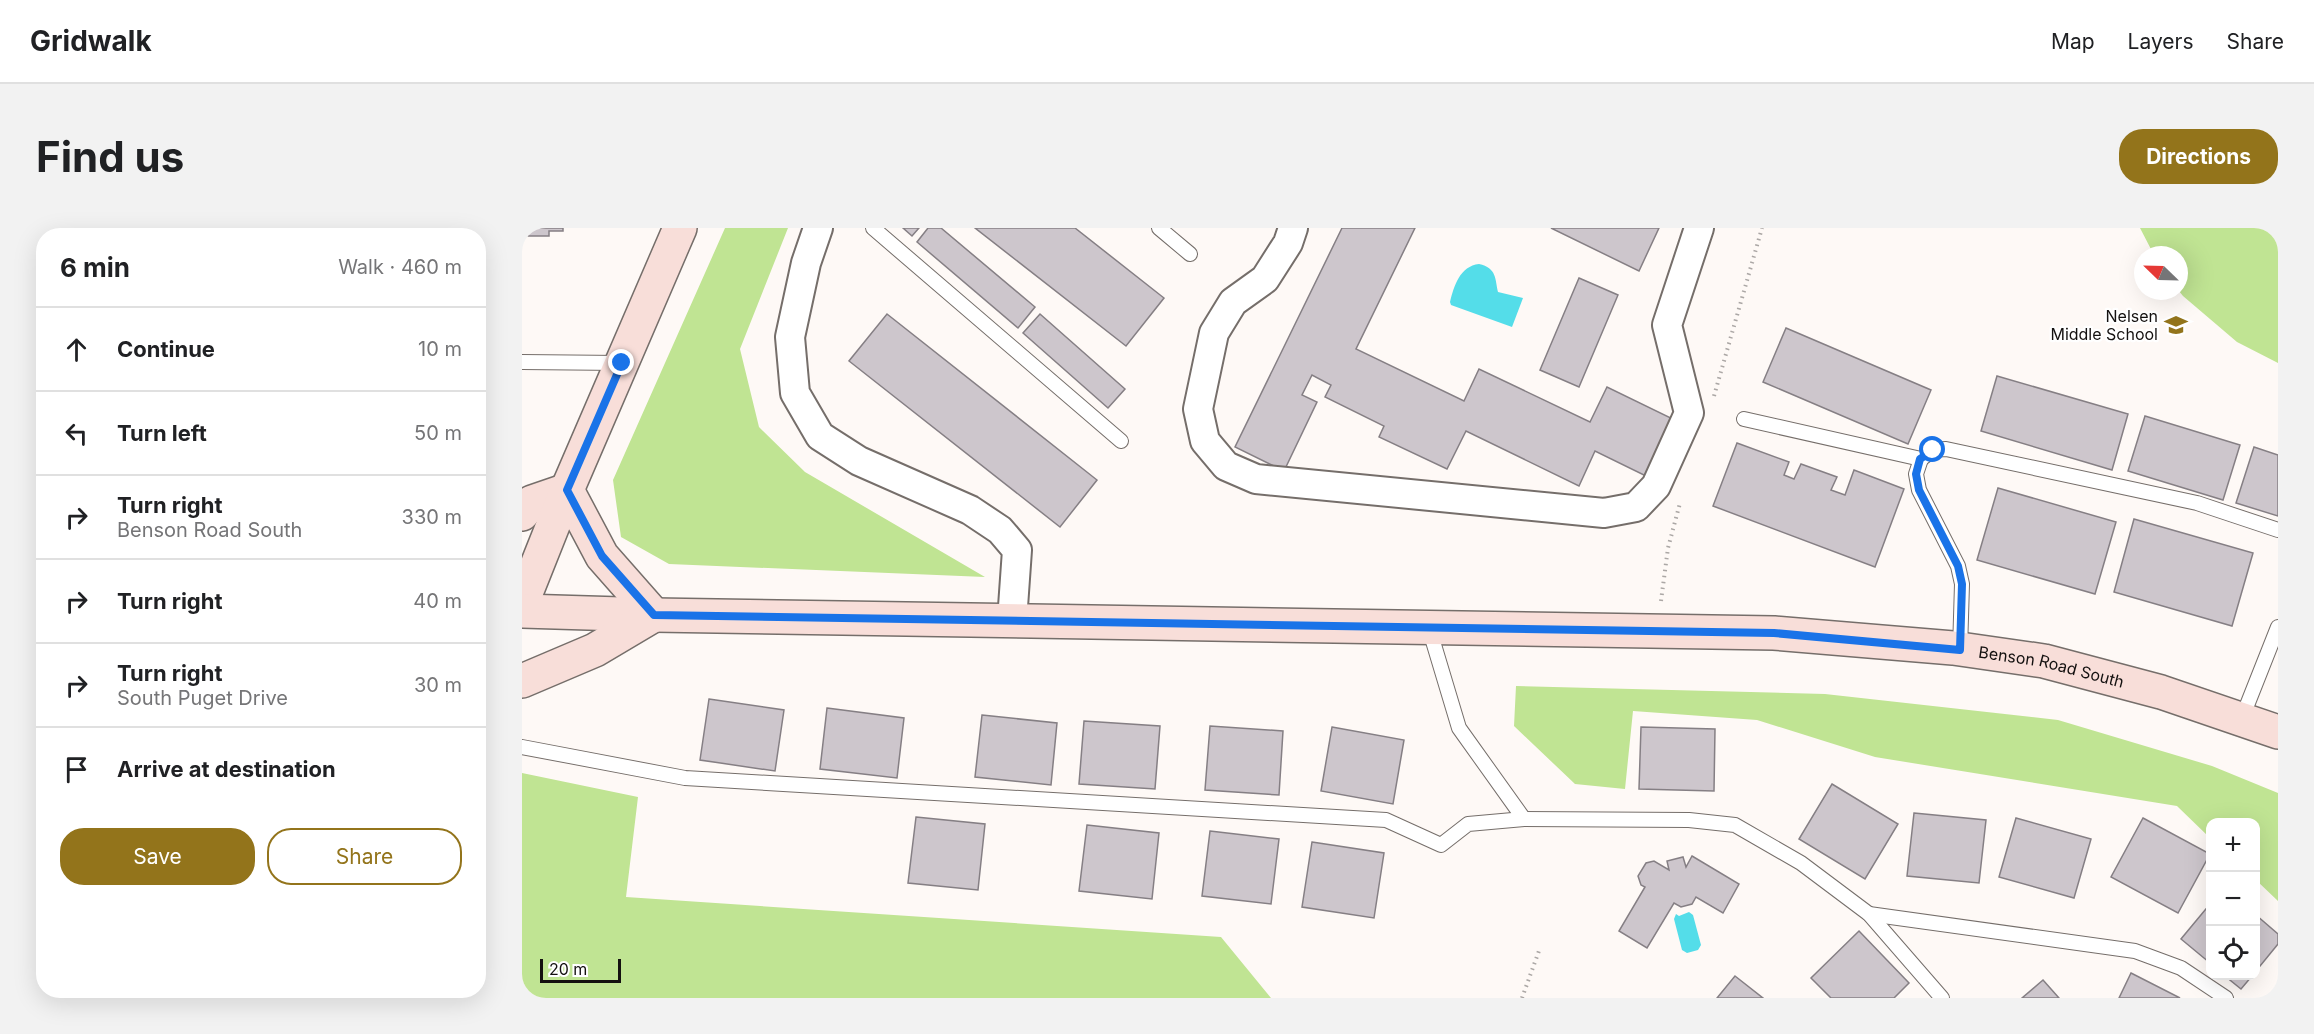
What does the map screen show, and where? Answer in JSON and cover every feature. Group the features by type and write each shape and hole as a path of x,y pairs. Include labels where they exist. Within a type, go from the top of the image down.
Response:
{"street":[{"path":"522,603 567,490 680,228"},
{"path":"819,228 806,263 790,337 795,393 820,436 859,461 970,510 1000,530 1017,550 1012,621"},
{"path":"1293,228 1288,243 1265,279 1233,302 1214,333 1198,409 1206,441 1226,466 1256,479 1604,513 1636,507 1656,486 1689,413 1667,324 1699,228"},
{"path":"522,514 532,502 567,490"},
{"path":"522,681 595,650 654,615 602,556 567,490"},
{"name":"Benson Road South","path":"522,611 1774,633 1960,650 2044,662 2161,692 2278,732"}],"lane":[{"path":"873,228 1121,441"},
{"path":"1159,228 1190,254"},
{"path":"522,362 622,363"},
{"path":"1744,419 1920,459"},
{"path":"1960,650 1962,584 1958,566 1919,490 1916,474 1920,459 1933,450 1946,449 2198,503 2278,530"},
{"path":"2242,718 2278,627"},
{"path":"1429,628 1459,728 1524,819"},
{"path":"522,747 685,778 1386,820 1441,845 1468,824 1524,819 1689,820 1735,825 1801,863 1869,914 1941,998"},
{"path":"1869,914 2135,951 2181,968 2226,998"}],"path":[{"path":"1522,998 1540,948"}],"green space":[{"path":"725,228 788,228 740,349 759,427 805,472 985,577 669,564 621,537 613,480"},
{"path":"2140,228 2278,228 2278,363 2237,342 2188,300 2188,246 2149,246"},
{"path":"1516,686 1825,694 2058,720 2212,766 2278,793 2278,901 2260,884 2260,818 2206,818 2206,834 2177,806 1875,757 1757,720 1633,711 1625,789 1575,784 1514,726"},
{"path":"522,773 638,797 626,897 1221,937 1271,998 522,998"}],"water":[{"path":"1479,264 1492,271 1498,292 1523,298 1512,327 1451,305 1450,302 1459,278 1467,269"},
{"path":"1689,912 1693,915 1701,945 1698,950 1687,953 1682,950 1674,919 1676,914 1679,916"}],"building":[{"path":"522,228 563,228 563,231 549,231 549,236 528,236 528,231 522,231"},
{"path":"903,228 919,228 912,236"},
{"path":"928,228 941,228 1035,307 1018,328 917,242"},
{"path":"975,228 1075,228 1164,298 1126,346"},
{"path":"1342,228 1415,228 1356,349 1464,401 1479,369 1590,422 1607,387 1677,421 1650,478 1595,451 1579,486 1466,431 1447,469 1379,437 1384,426 1325,397 1331,385 1312,375 1302,395 1317,402 1284,471 1235,447"},
{"path":"1551,228 1659,228 1639,271"},
{"path":"1579,278 1618,295 1579,387 1540,370"},
{"path":"887,314 1097,480 1060,527 849,361"},
{"path":"1040,314 1125,389 1108,408 1023,333"},
{"path":"1786,328 1931,390 1908,444 1763,382"},
{"path":"1997,376 2128,414 2112,470 1981,431"},
{"path":"2145,416 2240,445 2223,500 2128,471"},
{"path":"1737,443 1789,462 1784,475 1794,479 1801,464 1837,477 1831,490 1845,495 1854,470 1904,489 1875,567 1713,506"},
{"path":"2254,447 2278,455 2278,516 2236,503"},
{"path":"1998,488 2116,522 2095,594 1977,560"},
{"path":"2134,519 2253,553 2232,626 2114,592"},
{"path":"709,699 784,710 775,771 700,760"},
{"path":"827,708 904,718 897,778 820,769"},
{"path":"982,715 1057,723 1051,785 975,777"},
{"path":"1084,721 1160,726 1155,789 1079,784"},
{"path":"1210,726 1283,731 1279,795 1205,790"},
{"path":"1332,727 1404,740 1393,804 1321,791"},
{"path":"1641,727 1715,729 1714,791 1639,789"},
{"path":"1832,784 1898,824 1865,879 1799,839"},
{"path":"1914,813 1986,820 1979,883 1907,876"},
{"path":"916,817 985,824 978,890 908,883"},
{"path":"2016,818 2091,839 2074,898 1999,877"},
{"path":"2143,818 2206,852 2206,861 2178,913 2111,877"},
{"path":"1087,825 1159,833 1152,899 1079,891"},
{"path":"1210,831 1279,839 1271,904 1202,896"},
{"path":"1312,842 1384,853 1374,918 1302,907"},
{"path":"1692,856 1739,884 1723,913 1696,897 1692,904 1681,907 1674,903 1647,948 1619,931 1645,887 1641,885 1638,876 1646,863 1654,861 1669,870 1667,861 1683,857 1686,867"},
{"path":"2206,909 2206,960 2181,939"},
{"path":"2260,918 2278,934 2278,944 2260,966"},
{"path":"1859,931 1909,983 1894,998 1831,998 1811,978"},
{"path":"2131,973 2180,998 2119,998"},
{"path":"1735,976 1763,998 1717,998"},
{"path":"2043,980 2059,998 2022,998"},
{"path":"2230,980 2249,980 2241,989"}],"place":[{"name":"Nelsen Middle School","path":"2176,325"}],"route":[{"path":"622,363 567,490 602,556 654,615 1774,633 1860,639 1960,650 1963,606 1958,566 1919,490 1916,474 1920,459 1933,450"}]}
